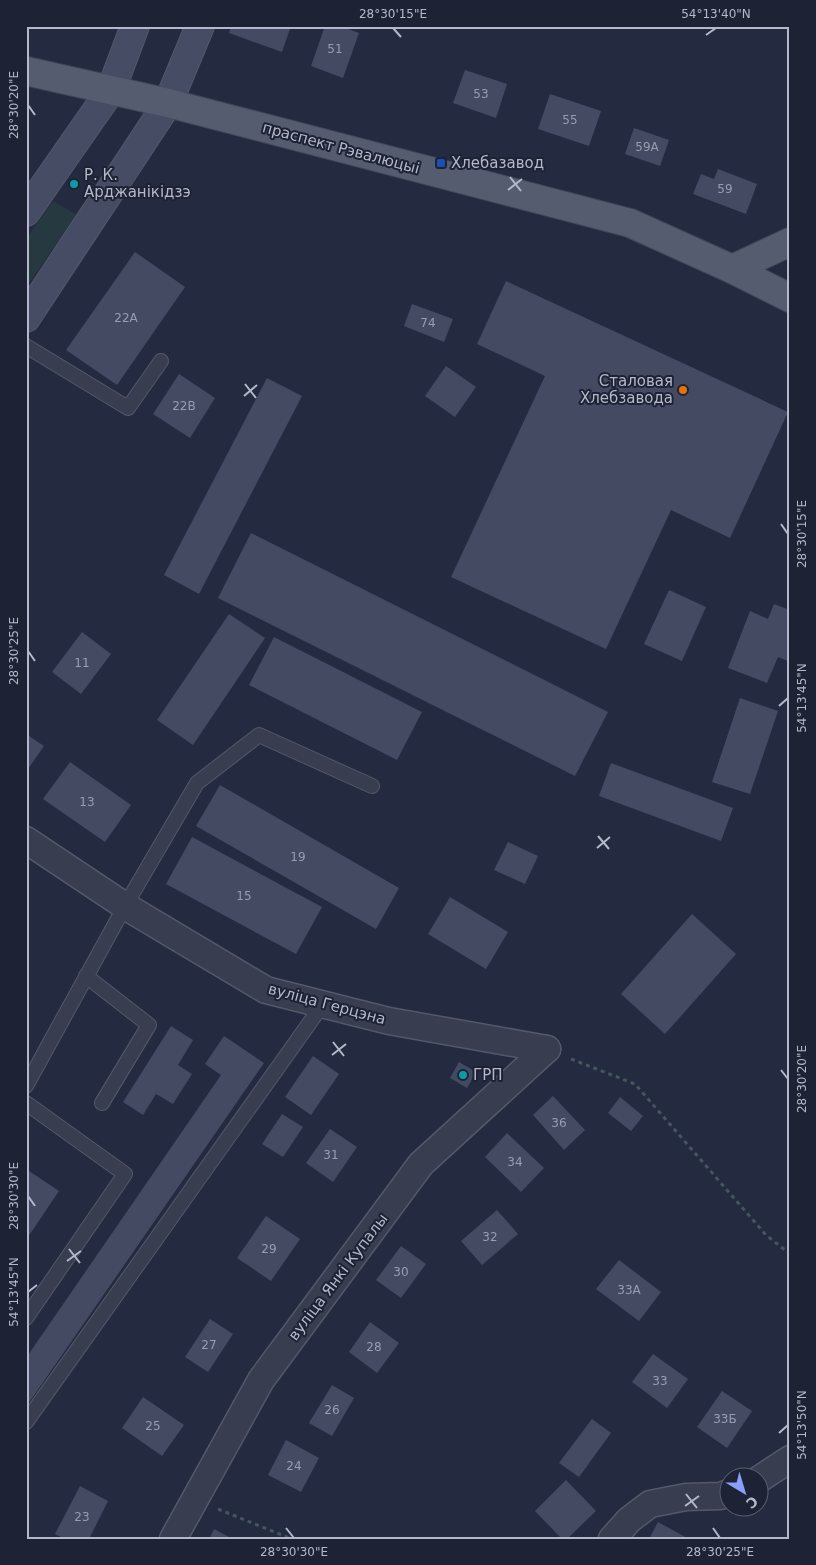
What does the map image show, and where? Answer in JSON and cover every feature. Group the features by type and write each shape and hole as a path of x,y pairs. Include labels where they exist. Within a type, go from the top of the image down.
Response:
{"main road":[{"path":"26,212 111,90 135,26"},
{"path":"26,318 168,103 200,26"},
{"name":"праспект Рэвалюцыі","path":"26,71 168,103 630,223 732,269 790,298"},
{"path":"732,269 790,242"}],"street":[{"name":"вуліца Герцэна","path":"26,840 125,906 266,990 389,1021 547,1049"},
{"name":"вуліца Янкі Купалы","path":"173,1539 261,1380 421,1164 547,1049"},
{"path":"768,1473 790,1459"},
{"path":"612,1539 629,1520 650,1504 686,1497 718,1496"}],"lane":[{"path":"26,346 128,408 161,361"},
{"path":"26,1086 125,906 197,783 259,735 372,786"},
{"path":"86,976 149,1025 102,1103"},
{"path":"26,1422 323,1004"},
{"path":"26,1103 125,1174 26,1318"}],"path":[{"path":"547,1049 635,1084 766,1235 790,1254"},
{"path":"194,1499 292,1539"}],"shaded area":[{"path":"53,201 77,215 26,287 26,239"}],"building":[{"path":"231,26 291,26 282,52 229,33"},
{"path":"325,26 340,26 359,33 343,78 311,66"},
{"path":"465,70 507,84 496,118 453,103"},
{"path":"550,94 601,111 589,146 538,129"},
{"path":"634,128 669,140 660,166 625,154"},
{"path":"718,169 757,184 746,214 693,194 701,174 714,179"},
{"path":"135,252 185,287 117,385 66,350"},
{"path":"506,281 788,412 730,538 671,510 606,649 451,577 545,376 477,344"},
{"path":"412,304 453,319 444,342 404,326"},
{"path":"446,366 476,387 455,417 425,396"},
{"path":"179,374 215,398 190,438 153,414"},
{"path":"267,378 302,396 199,594 164,575"},
{"path":"251,533 608,712 575,776 218,598"},
{"path":"669,590 706,607 682,661 644,644"},
{"path":"774,604 790,610 790,662 778,657 767,683 728,668 750,611 768,619"},
{"path":"229,614 265,638 193,745 157,720"},
{"path":"82,632 111,654 81,694 52,672"},
{"path":"274,637 422,712 397,760 249,685"},
{"path":"740,698 778,711 750,794 712,782"},
{"path":"26,734 44,746 26,772"},
{"path":"70,762 131,805 105,842 43,799"},
{"path":"611,763 733,808 721,841 599,796"},
{"path":"220,785 399,888 376,929 196,826"},
{"path":"192,837 322,907 296,954 166,884"},
{"path":"508,842 538,856 525,884 494,870"},
{"path":"450,897 508,932 486,969 428,934"},
{"path":"692,914 736,954 665,1034 621,994"},
{"path":"171,1026 193,1040 178,1065 192,1074 173,1104 156,1094 143,1115 123,1102"},
{"path":"224,1036 264,1063 26,1407 26,1358 221,1075 205,1064"},
{"path":"313,1056 339,1074 311,1115 285,1097"},
{"name":"ГРП","path":"459,1062 476,1072 467,1088 450,1078"},
{"path":"553,1096 585,1130 564,1150 533,1115"},
{"path":"620,1097 643,1116 631,1131 608,1113"},
{"path":"282,1114 303,1127 283,1157 262,1144"},
{"path":"330,1129 357,1147 333,1182 306,1163"},
{"path":"507,1133 544,1168 521,1192 485,1157"},
{"path":"26,1169 59,1191 26,1240"},
{"path":"497,1210 518,1234 482,1265 461,1241"},
{"path":"266,1216 300,1239 271,1281 237,1258"},
{"path":"401,1246 426,1264 401,1298 376,1280"},
{"path":"619,1260 661,1292 639,1321 596,1289"},
{"path":"210,1319 233,1334 208,1372 185,1357"},
{"path":"370,1322 399,1343 377,1373 349,1352"},
{"path":"653,1354 688,1379 667,1408 632,1382"},
{"path":"332,1385 354,1398 332,1436 309,1423"},
{"path":"722,1391 752,1411 727,1448 697,1427"},
{"path":"143,1397 184,1425 162,1456 122,1428"},
{"path":"592,1419 611,1433 579,1477 559,1463"},
{"path":"286,1440 319,1458 301,1492 268,1475"},
{"path":"566,1480 596,1511 567,1539 562,1539 535,1511"},
{"path":"80,1486 108,1501 89,1539 65,1539 55,1534"},
{"path":"658,1522 689,1539 649,1539"},
{"path":"214,1529 233,1539 209,1539"}],"place":[{"name":"Хлебазавод","path":"441,163"},
{"name":"Р. К. Арджанікідзэ","path":"74,184"},
{"name":"Сталовая Хлебзавода","path":"683,390"},
{"name":"ГРП","path":"463,1075"}]}
